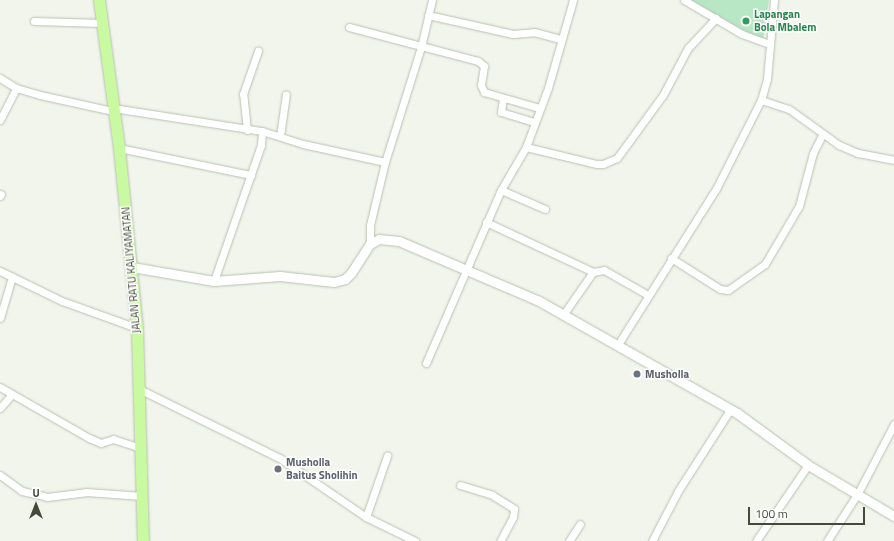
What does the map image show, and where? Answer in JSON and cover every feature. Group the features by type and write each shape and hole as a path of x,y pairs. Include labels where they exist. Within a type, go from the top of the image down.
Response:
{"main road":[{"name":"JALAN RATU KALIYAMATAN","path":"99,0 119,148 137,328 143,541"}],"street":[{"path":"370,244 370,226 385,162 421,47 432,0"},
{"path":"426,363 464,270 486,222 501,190 526,147 573,0"},
{"path":"684,0 742,34 769,44"},
{"path":"617,346 716,189 762,100 767,79 774,0"},
{"path":"428,15 512,34 534,32 561,39"},
{"path":"526,147 597,164 611,162 617,158 664,95 688,48 716,18"},
{"path":"34,21 102,23"},
{"path":"349,27 482,63 484,71 482,89 488,94 539,108"},
{"path":"247,130 244,94 258,51"},
{"path":"0,78 16,88 59,100 113,109 155,113 247,130 262,131 303,144 385,162"},
{"path":"0,120 16,88"},
{"path":"280,136 286,94"},
{"path":"503,98 501,112 534,122"},
{"path":"762,100 789,109 822,135 858,153 894,160"},
{"path":"214,281 251,175 262,131"},
{"path":"672,258 720,289 728,290 765,264 799,206 813,153 822,135"},
{"path":"119,148 251,175"},
{"path":"501,190 546,209"},
{"path":"486,222 594,272 604,270 648,295"},
{"path":"132,267 214,281 280,276 340,281 351,273 370,244 379,239 399,242 539,301 730,410 808,465 858,493 894,516"},
{"path":"0,271 62,301 137,328"},
{"path":"563,315 594,272"},
{"path":"0,318 12,277"},
{"path":"0,387 89,438 101,443 114,439 141,448"},
{"path":"139,388 281,459 366,517 415,541"},
{"path":"0,408 12,394"},
{"path":"652,541 678,490 730,410"},
{"path":"827,541 858,493 894,424"},
{"path":"366,517 387,456"},
{"path":"756,541 808,465"},
{"path":"0,475 22,491 47,497 86,492 142,496"},
{"path":"460,485 492,495 514,509 513,517 500,541"},
{"path":"569,541 580,524"}],"green space":[{"name":"Lapangan Bola Mbalem","path":"688,0 769,0 763,41"}],"place":[{"name":"Lapangan Bola Mbalem","path":"746,21"},
{"name":"Musholla","path":"637,374"},
{"name":"Musholla Baitus Sholihin","path":"278,469"}]}
